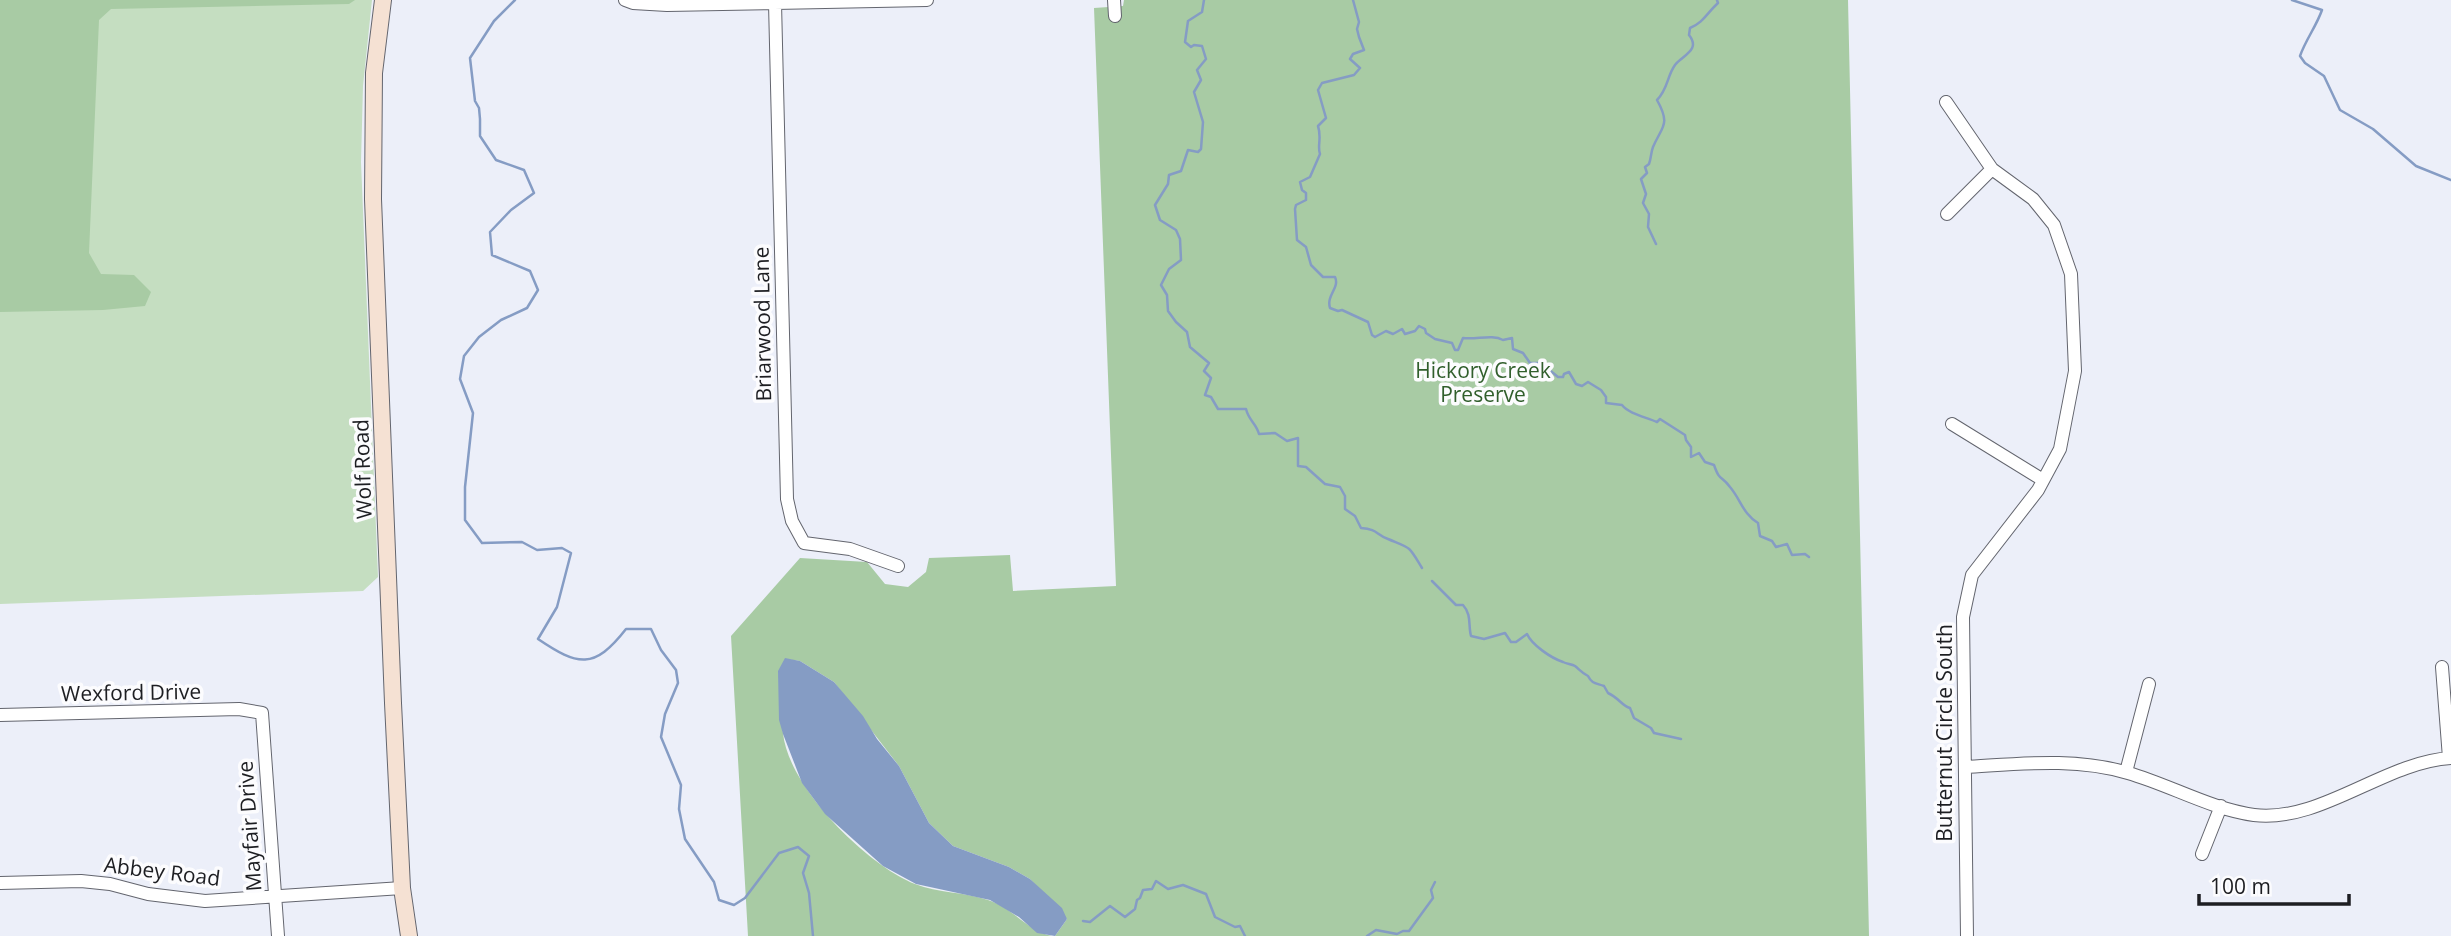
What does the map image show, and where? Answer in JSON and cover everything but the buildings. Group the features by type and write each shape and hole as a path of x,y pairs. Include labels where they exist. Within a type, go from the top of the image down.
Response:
{"main road":[{"name":"Wolf Road","path":"383,0 374,74 373,199 402,887 409,936"}],"street":[{"path":"625,0 667,5 927,0"},
{"path":"1114,0 1115,16"},
{"name":"Briarwood Lane","path":"775,3 787,499 792,521 804,543 850,549 898,566"},
{"name":"Butternut Circle South","path":"1946,102 1992,169 2033,199 2054,225 2071,274 2076,371 2060,450 2043,480 1972,575 1963,617 1967,936"},
{"path":"1947,214 1992,169"},
{"path":"1952,424 2043,480"},
{"path":"1965,767 2061,762 2126,772 2254,815 2292,814 2405,769 2450,758 2442,667"},
{"path":"2126,772 2149,684"},
{"name":"Wexford Drive","path":"0,715 239,709 262,713"},
{"name":"Mayfair Drive","path":"262,713 278,936"},
{"path":"2202,854 2221,806"},
{"name":"Abbey Road","path":"0,883 81,881 110,884 148,894 205,901 402,887"}],"green space":[{"path":"0,0 372,0 363,86 361,162 378,577 363,591 0,604"},
{"path":"0,0 355,0 349,4 111,9 99,20 89,253 101,274 134,275 151,292 145,306 103,310 0,312"},
{"name":"Hickory Creek Preserve","path":"1124,0 1848,0 1869,936 1055,936 1067,919 1030,879 1009,867 953,846 929,823 899,766 834,682 800,661 785,659 782,724 788,754 799,777 833,822 875,860 915,884 997,903 1035,929 1052,936 748,936 731,636 800,558 867,562 885,584 908,587 926,572 929,558 1010,555 1013,591 1116,586 1094,8 1123,6"}],"water":[{"path":"785,658 800,661 834,682 863,716 899,766 929,823 953,846 1009,867 1030,879 1062,908 1067,919 1055,936 1037,933 1019,917 990,900 916,884 883,866 825,814 802,783 779,720 778,671"}],"waterway":[{"path":"515,0 494,21 470,58 475,101 479,108 480,136 496,160 524,170 534,193 511,210 490,232 492,255 530,271 538,290 527,308 501,320 479,337 464,356 460,379 473,413 465,487 465,520 482,543 522,542 537,550 562,548 571,553 557,607 538,639 552,648 564,655 585,660 604,652 626,629 651,629 661,650 676,670 678,683 665,714 661,737 681,785 679,809 685,839 714,882 719,900 734,905 745,898 779,853 798,847 809,856 803,873 809,893 813,936"},
{"path":"1204,0 1202,12 1188,21 1185,42 1191,47 1202,46 1206,59 1197,70 1201,80 1194,92 1203,122 1201,149 1198,152 1188,150 1181,171 1169,175 1168,184 1155,205 1160,220 1176,230 1180,239 1181,260 1169,269 1161,285 1167,295 1168,311 1187,332 1190,347 1209,363 1204,371 1211,378 1205,395 1211,397 1218,409 1246,409 1259,434 1275,433 1287,441 1298,438 1298,466 1306,467 1325,484 1340,487 1345,496 1345,509 1355,516 1361,528 1374,531 1406,547 1422,568"},
{"path":"1353,0 1359,22 1357,29 1364,50 1353,54 1350,59 1360,68 1354,75 1322,83 1318,90 1326,118 1318,126 1320,154 1310,177 1300,182 1306,193 1306,200 1296,205 1295,209 1297,240 1306,247 1311,265 1323,277 1335,277 1336,285 1330,299 1330,308 1342,310 1368,322 1375,337 1386,331 1393,334 1402,329 1405,334 1415,331 1419,326 1435,339 1452,343 1455,350 1458,350 1463,338 1512,338 1513,349 1523,353 1530,363 1541,363 1558,377 1569,372 1576,384 1582,386 1588,382 1601,390 1606,397 1606,403 1622,405 1633,413 1657,422 1660,419 1685,435 1691,447 1691,457 1699,453 1705,462 1714,465 1745,511 1758,523 1760,536 1772,541 1776,547 1787,544 1792,555 1805,554 1809,557"},
{"path":"1656,244 1648,227 1649,214 1643,203 1646,194 1641,179 1647,173 1645,167 1649,164 1653,147 1664,125 1664,115 1657,100 1675,65 1692,48 1690,28 1705,17 1718,3 1717,0"},
{"path":"2292,0 2322,10 2300,56 2305,63 2324,76 2340,110 2373,129 2416,166 2451,180"},
{"path":"1432,581 1456,605 1463,605 1466,609 1471,636 1484,639 1505,633 1511,642 1516,642 1527,634 1548,654 1575,666 1593,682 1604,686 1608,693 1630,708 1634,718 1651,728 1654,733 1681,739"},
{"path":"1083,921 1090,922 1110,906 1125,917 1135,909 1143,890 1152,889 1156,881 1168,889 1183,885 1206,894 1215,917 1235,927 1240,926 1245,936"},
{"path":"1367,936 1376,930 1397,934 1409,931 1433,898 1431,890 1435,882"}]}
